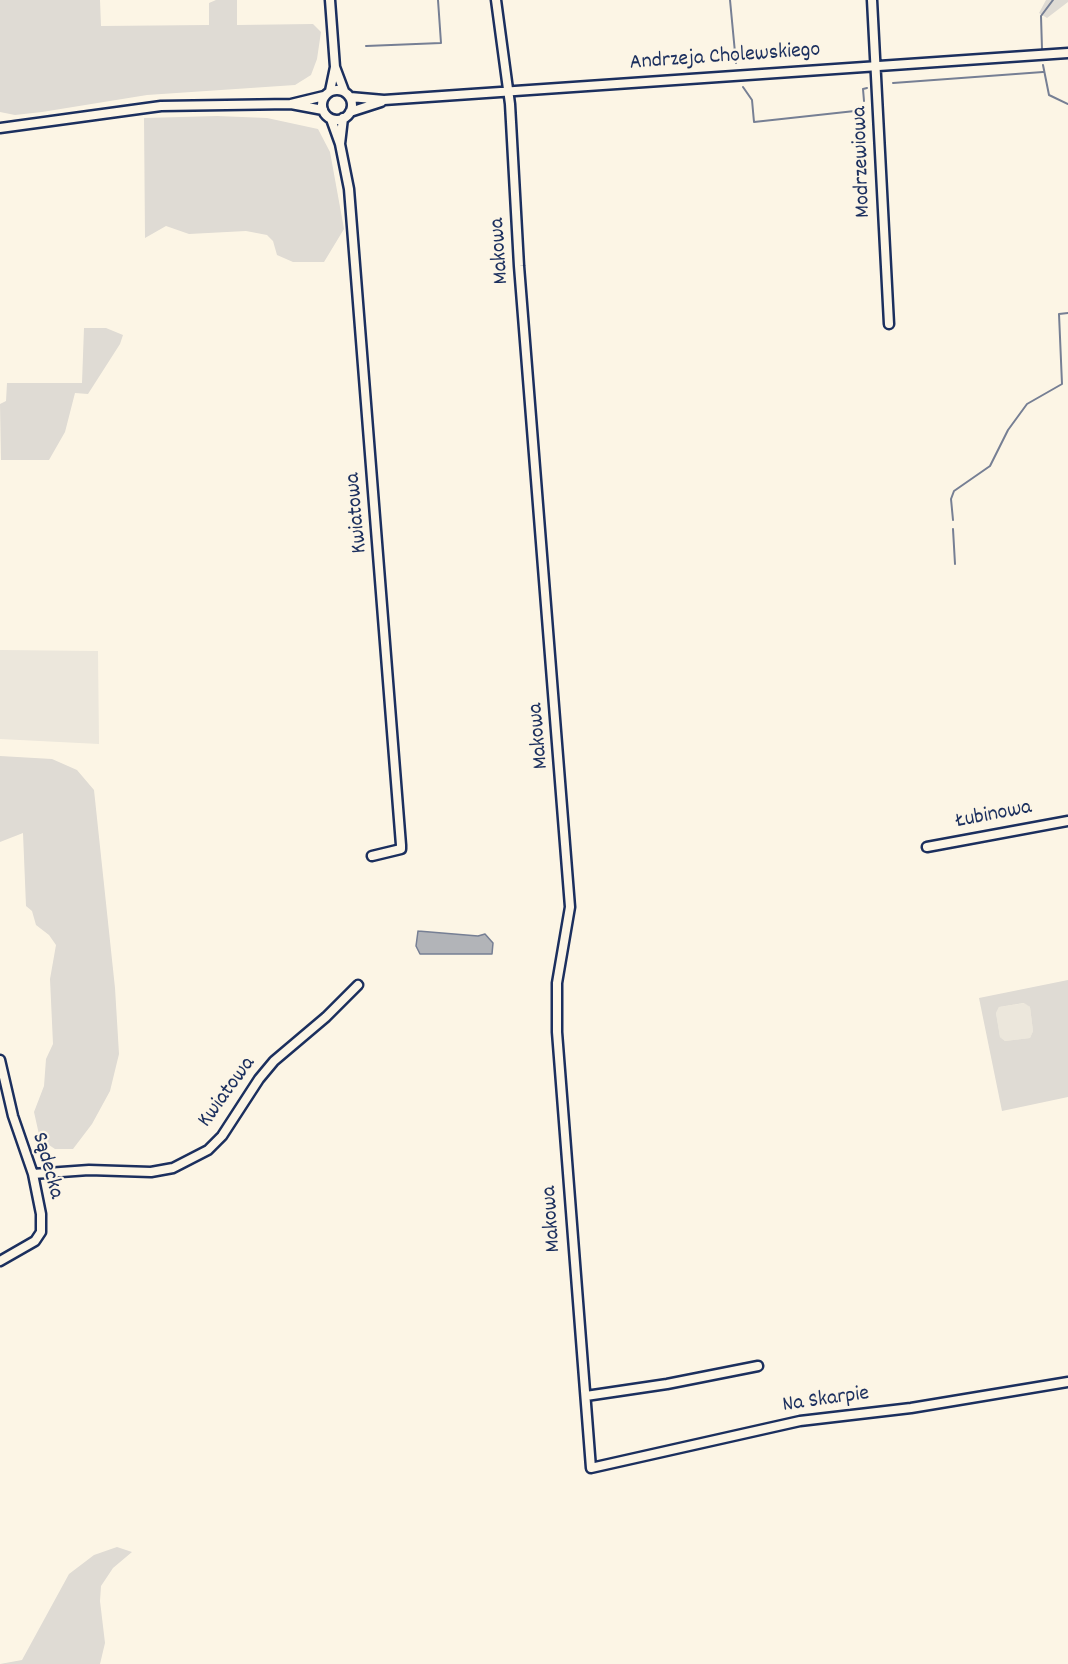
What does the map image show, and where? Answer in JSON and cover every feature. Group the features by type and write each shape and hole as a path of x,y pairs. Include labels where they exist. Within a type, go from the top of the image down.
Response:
{"street":[{"path":"323,110 334,67 330,0"},
{"name":"Makowa","path":"496,0 508,90 570,907 557,983 557,1032 591,1468"},
{"name":"Modrzewiowa","path":"872,0 888,324"},
{"name":"Andrzeja Cholewskiego","path":"327,94 347,94 384,100 1068,52"},
{"path":"334,67 347,94"},
{"path":"291,104 327,94"},
{"name":"Kwiatowa","path":"347,94 347,115 340,144 342,165 349,189 401,845 401,849 372,856"},
{"name":"Andrzeja Cholewskiego","path":"331,119 384,100"},
{"path":"0,128 160,106 291,104 323,110 331,119"},
{"name":"Kwiatowa","path":"331,119 340,144"},
{"name":"Łubinowa","path":"927,847 1068,821"},
{"name":"Kwiatowa","path":"33,1174 89,1170 151,1172 173,1168 208,1150 222,1136 259,1078 274,1061 326,1017 358,985"},
{"name":"Sądecka","path":"0,1060 13,1116 33,1174 41,1214 41,1232 35,1241 0,1261"},
{"path":"586,1396 667,1384 758,1366"},
{"name":"Na Skarpie","path":"591,1468 800,1421 911,1408 1068,1382"}],"shaded area":[{"path":"0,0 100,0 101,26 209,25 209,3 216,0 237,0 237,25 313,24 321,32 317,59 311,75 295,85 147,95 15,115 0,112"},
{"path":"1046,0 1068,0 1068,2 1047,18 1039,13"},
{"path":"217,116 267,118 318,129 330,152 344,229 324,262 293,262 277,255 273,241 267,235 246,231 189,234 166,226 145,238 144,118"},
{"path":"84,328 106,328 123,335 120,344 88,394 75,393 65,432 49,460 1,460 0,404 6,401 7,383 82,383"},
{"path":"0,650 98,651 99,744 0,739"},
{"path":"0,756 52,759 77,770 94,790 115,988 119,1054 110,1091 92,1124 73,1149 55,1149 40,1139 34,1112 44,1086 46,1059 53,1044 50,979 56,945 49,935 36,925 32,911 26,906 23,833 0,842"},
{"path":"418,931 478,936 485,934 493,943 492,954 420,954 416,946"},
{"path":"1068,980 1068,1097 1002,1111 979,998","holes":["1024,1003 1030,1007 1033,1031 1030,1038 1005,1041 1000,1037 996,1013 999,1007"]},
{"path":"1025,1003 1030,1007 1033,1031 1030,1038 1005,1041 1000,1037 996,1013 999,1007"},
{"path":"117,1547 132,1552 113,1568 101,1586 100,1601 105,1643 100,1664 0,1664 22,1660 69,1574 94,1555"}],"waterway":[{"path":"366,46 441,43 438,0"},
{"path":"730,0 736,63"},
{"path":"1042,49 1041,16 1053,0"},
{"path":"1043,65 1049,95 1068,104"},
{"path":"893,83 1043,72"},
{"path":"743,87 752,100 754,122 864,110 865,107"},
{"path":"864,101 863,89 867,88"},
{"path":"953,520 951,499 954,491 990,466 1008,430 1027,404 1062,384 1059,314 1068,313"},
{"path":"953,529 955,564"}]}
